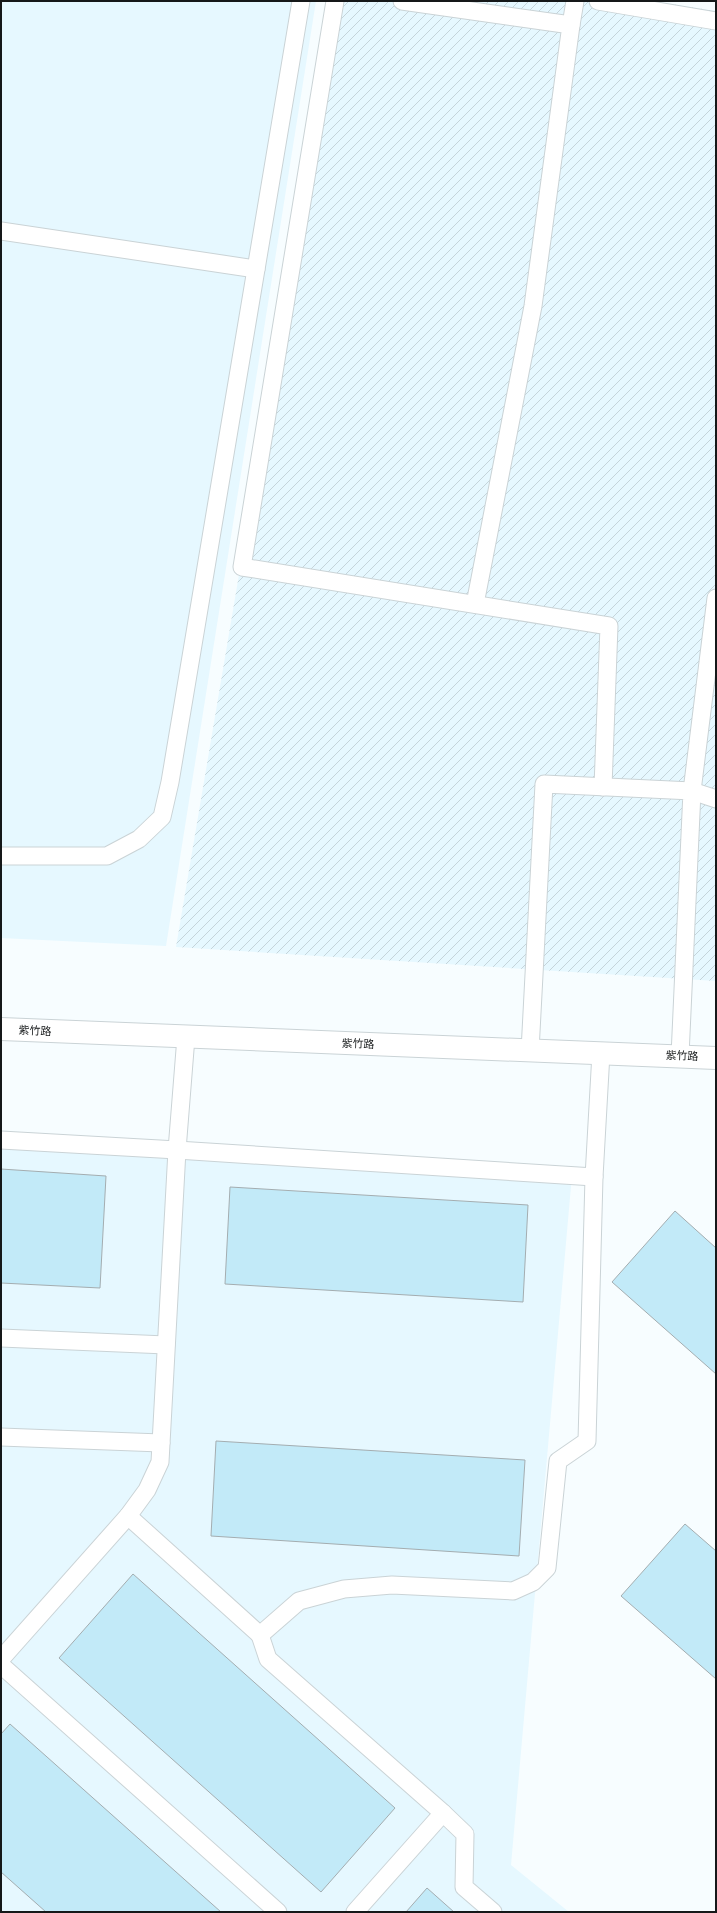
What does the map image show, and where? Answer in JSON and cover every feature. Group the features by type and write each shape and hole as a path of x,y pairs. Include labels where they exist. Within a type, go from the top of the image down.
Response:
{"street":[{"name":"紫竹路","path":"1,1029 716,1058"}],"lane":[{"path":"1,856 107,856 139,839 162,817 170,782 301,1"},
{"path":"335,1 242,566 609,626 603,787"},
{"path":"402,1 571,25"},
{"path":"475,604 533,306 575,1"},
{"path":"598,1 716,21"},
{"path":"1,231 256,269"},
{"path":"680,1056 692,791 716,598"},
{"path":"530,1051 544,784 692,791 716,787"},
{"path":"692,791 716,800"},
{"path":"1,1659 128,1516 147,1490 160,1462 177,1150 186,1037"},
{"path":"260,1635 299,1601 344,1590 392,1585 513,1591 533,1582 547,1568 558,1461 587,1441 594,1177 601,1053"},
{"path":"1,1140 594,1177"},
{"path":"1,1338 166,1345"},
{"path":"1,1437 161,1443"},
{"path":"128,1516 260,1635 268,1658 443,1813 464,1834 464,1887 493,1912"},
{"path":"1,1665 278,1912"},
{"path":"355,1912 443,1813"}],"shaded area":[{"path":"1,1 316,1 166,946 1,938"},
{"path":"336,1 652,1 716,11 716,981 176,947"},
{"path":"1,1141 572,1175 511,1865 569,1912 1,1912"}],"building":[{"path":"1,1169 106,1176 100,1288 1,1283"},
{"path":"230,1187 528,1205 523,1302 225,1284"},
{"path":"675,1211 716,1248 716,1374 612,1282"},
{"path":"216,1441 525,1460 519,1556 211,1536"},
{"path":"685,1524 716,1551 716,1679 621,1596"},
{"path":"133,1574 395,1808 321,1892 59,1658"},
{"path":"10,1724 221,1912 46,1912 1,1872 1,1734"},
{"path":"427,1888 454,1912 406,1912"}]}
